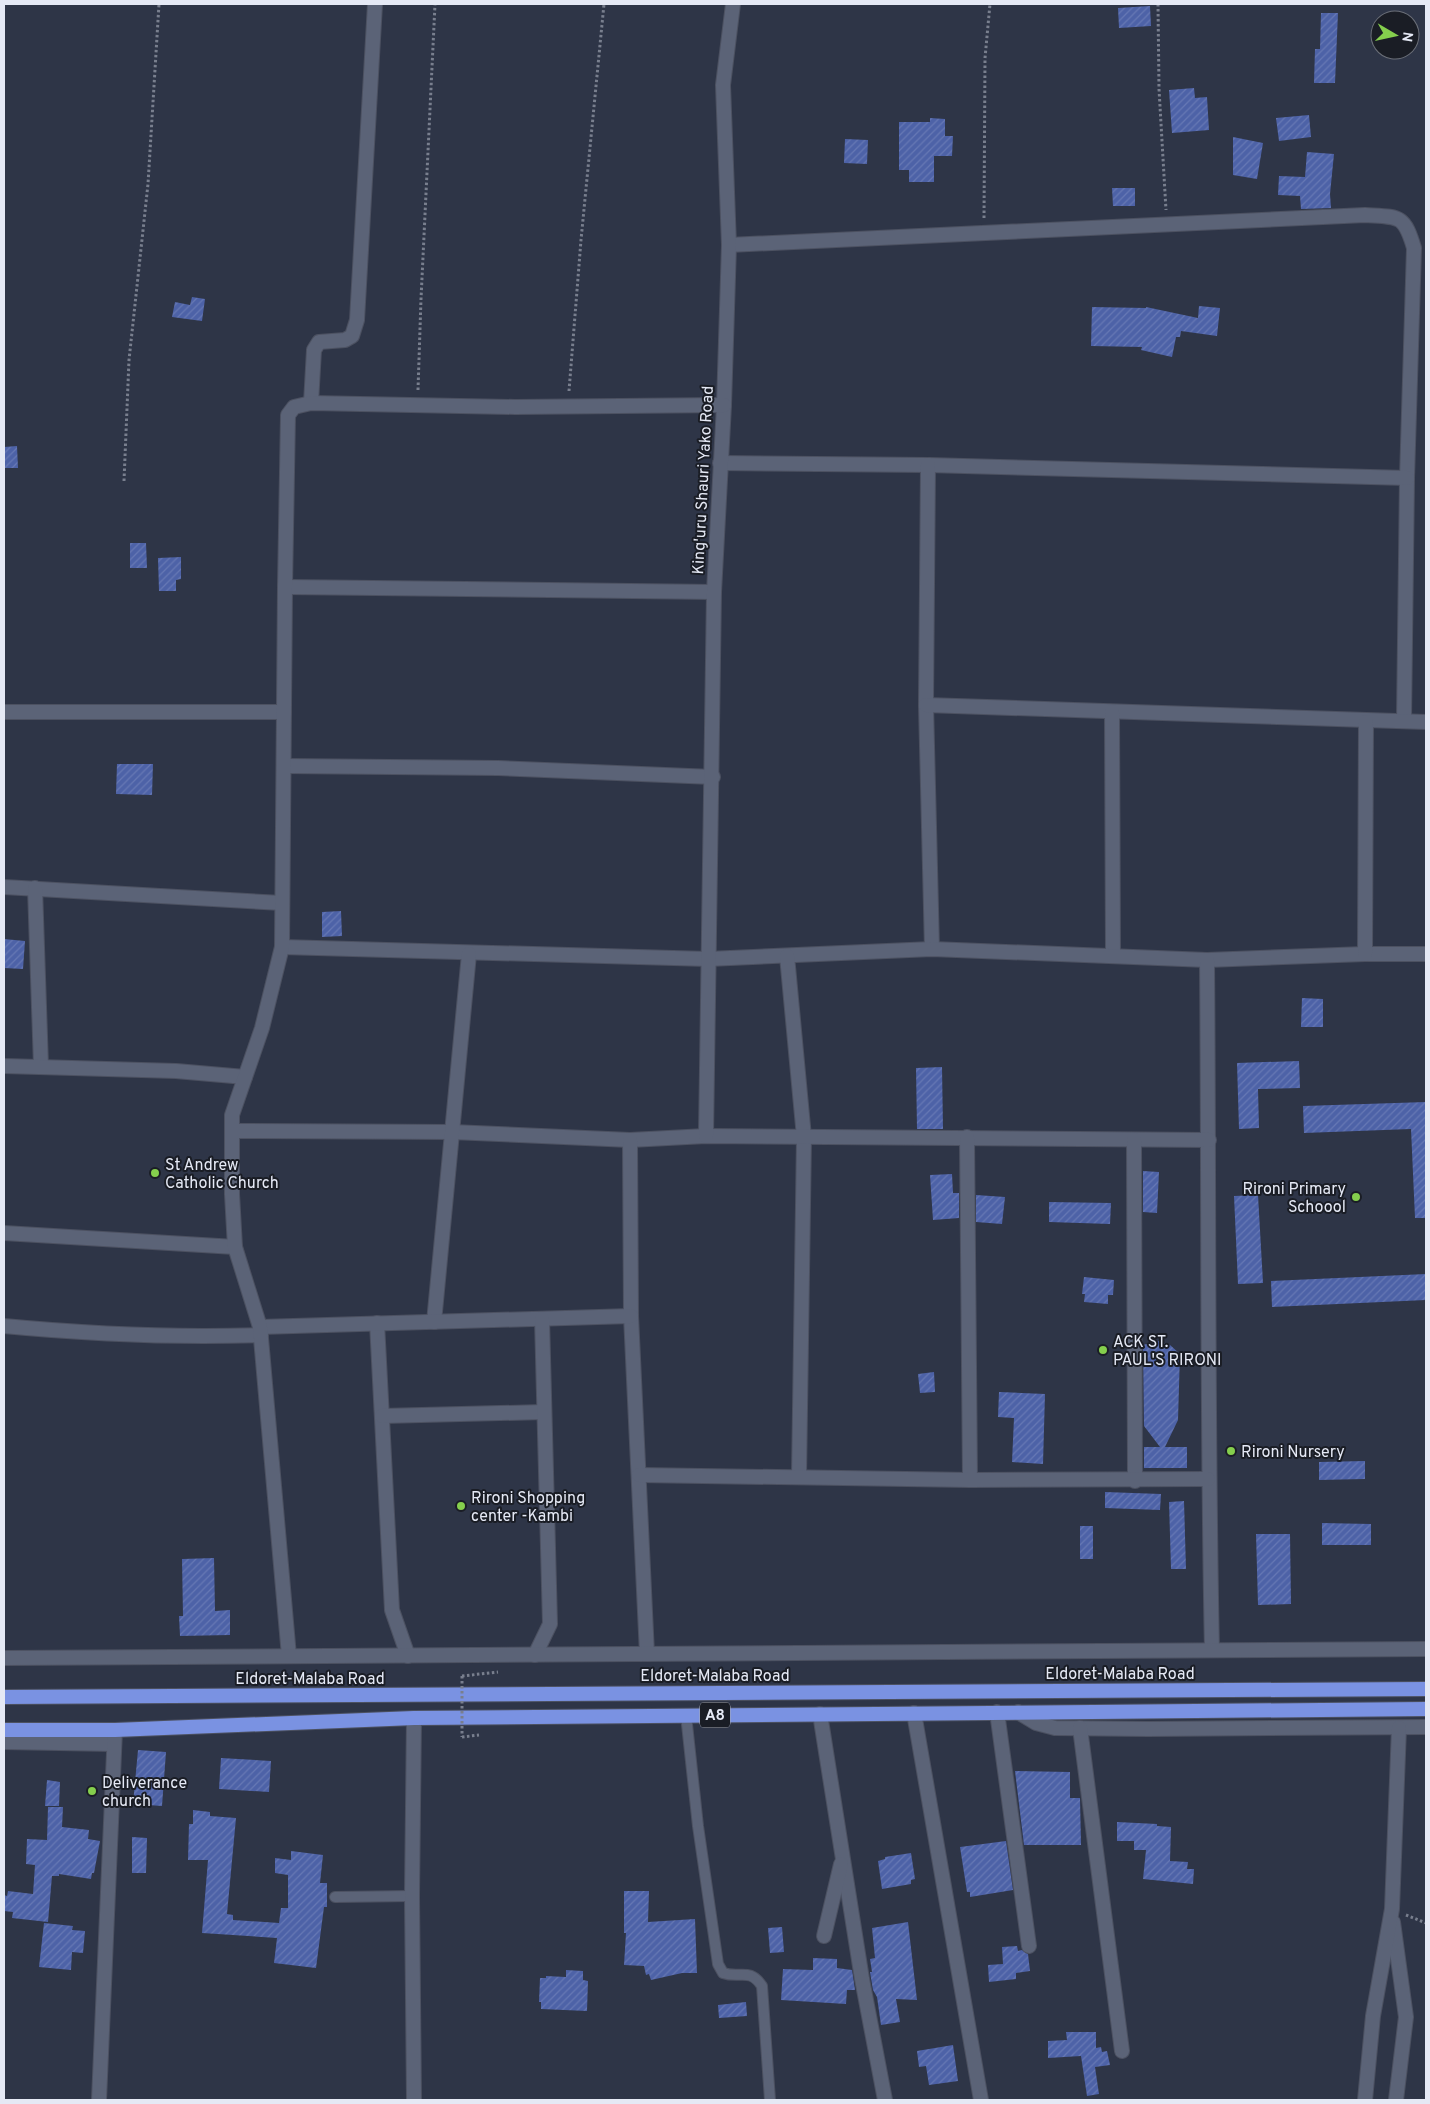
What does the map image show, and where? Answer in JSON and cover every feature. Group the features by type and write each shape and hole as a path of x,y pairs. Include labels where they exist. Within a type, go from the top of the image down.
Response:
{"highway":[{"name":"Eldoret-Malaba Road","path":"4,1698 1426,1688"},
{"name":"A8","path":"4,1730 114,1737 414,1718 1426,1709"}],"street":[{"path":"310,403 314,350 319,342 345,340 352,336 357,320 375,4"},
{"name":"King'uru Shauri Yako Road","path":"706,1136 713,777 714,592 724,405 729,245 723,86 726,48 733,4"},
{"path":"729,245 1365,215 1394,217 1408,226 1414,248 1407,478 1404,721"},
{"path":"289,1656 260,1331 235,1247 232,1194 232,1115 262,1028 282,947 288,415 294,406 310,403 567,407 724,405"},
{"path":"720,463 928,465 1407,478"},
{"path":"928,465 926,705 932,950"},
{"path":"285,587 714,592"},
{"path":"926,705 1366,722 1426,722"},
{"path":"4,712 284,712"},
{"path":"1112,712 1113,956"},
{"path":"1365,954 1366,722"},
{"path":"284,766 498,768 713,777"},
{"path":"4,887 282,903"},
{"path":"35,888 41,1066"},
{"path":"282,947 469,954 708,959 932,950 1207,960 1365,954 1426,954"},
{"path":"434,1322 469,954"},
{"path":"787,956 804,1137 799,1477"},
{"path":"1207,960 1209,1140 1208,1480 1212,1650"},
{"path":"4,1066 176,1071 245,1077"},
{"path":"232,1131 452,1132 630,1140 706,1136 1209,1140"},
{"path":"966,1137 970,1480"},
{"path":"630,1140 631,1316 648,1654"},
{"path":"1134,1140 1135,1481"},
{"path":"4,1233 235,1247"},
{"path":"4,1326 105,1334 216,1337 260,1331 378,1323 631,1316"},
{"path":"535,1655 550,1624 542,1319"},
{"path":"378,1323 392,1610 408,1656"},
{"path":"382,1416 544,1412"},
{"path":"639,1475 970,1480 1208,1480"},
{"path":"4,1658 1426,1649"},
{"path":"997,1712 1028,1946"},
{"path":"1018,1712 1036,1723 1055,1728 1426,1727"},
{"path":"914,1713 981,2100"},
{"path":"820,1714 862,1979 884,2100"},
{"path":"414,1718 412,1896 414,2100"},
{"path":"1080,1728 1122,2050"},
{"path":"1365,2100 1373,2016 1392,1909 1399,1728"},
{"path":"4,1742 114,1737 99,2100"},
{"path":"824,1936 839,1876 843,1850"},
{"path":"1392,1909 1406,2017 1396,2100"}],"lane":[{"path":"686,1715 698,1826 718,1964 723,1973 731,1976 746,1974 756,1978 762,1986 770,2100"},
{"path":"336,1897 412,1896"}],"path":[{"path":"124,481 129,360 148,184 159,4"},
{"path":"418,405 421,299 436,4"},
{"path":"567,407 604,4"},
{"path":"984,233 985,58 990,4"},
{"path":"1158,4 1159,90 1166,216"},
{"path":"462,1737 462,1676 503,1671"}],"building":[{"path":"1150,6 1151,26 1119,28 1118,8"},
{"path":"1321,13 1338,13 1335,83 1314,83 1315,49 1320,49"},
{"path":"1194,88 1195,98 1207,97 1209,130 1172,133 1169,90"},
{"path":"1309,115 1311,137 1279,141 1276,118"},
{"path":"930,118 945,119 945,136 953,136 952,156 934,156 934,182 909,182 909,170 899,170 899,122 930,122"},
{"path":"1233,137 1263,143 1257,179 1233,175"},
{"path":"845,139 868,140 867,164 844,163"},
{"path":"1307,152 1334,154 1330,194 1331,208 1301,209 1300,196 1278,195 1279,176 1305,177"},
{"path":"1112,188 1135,188 1135,206 1113,206"},
{"path":"192,297 205,299 202,321 172,317 175,302 190,305"},
{"path":"1199,306 1220,308 1217,336 1181,331 1180,337 1176,337 1172,357 1141,350 1142,347 1091,346 1092,307 1146,307 1198,318"},
{"path":"17,446 18,468 4,468 4,447"},
{"path":"130,543 146,543 147,568 130,568"},
{"path":"181,557 181,579 176,580 176,591 159,591 158,558"},
{"path":"117,764 153,764 152,795 116,794"},
{"path":"341,911 342,936 322,937 322,912"},
{"path":"4,939 25,941 23,969 4,968"},
{"path":"1302,998 1323,999 1323,1027 1301,1027"},
{"path":"1299,1061 1300,1088 1258,1089 1259,1128 1239,1129 1237,1063"},
{"path":"942,1067 943,1129 917,1129 916,1068"},
{"path":"1426,1102 1426,1218 1415,1218 1411,1129 1304,1133 1303,1106"},
{"path":"1143,1171 1159,1172 1157,1213 1143,1212"},
{"path":"952,1174 953,1193 959,1193 959,1218 933,1220 930,1175"},
{"path":"976,1195 1005,1197 1002,1224 976,1222"},
{"path":"1258,1195 1263,1283 1238,1284 1234,1196"},
{"path":"1049,1202 1111,1203 1110,1224 1049,1222"},
{"path":"1426,1274 1426,1300 1272,1307 1271,1281"},
{"path":"1084,1277 1114,1280 1113,1295 1108,1295 1108,1304 1084,1302 1085,1294 1082,1294"},
{"path":"1158,1341 1170,1345 1180,1354 1178,1420 1165,1447 1187,1447 1187,1468 1144,1468 1144,1447 1160,1447 1144,1426 1143,1345"},
{"path":"934,1372 935,1392 920,1393 918,1374"},
{"path":"999,1392 1045,1394 1043,1464 1012,1462 1014,1418 998,1417"},
{"path":"1365,1461 1365,1479 1319,1480 1319,1462"},
{"path":"1105,1492 1161,1494 1160,1510 1105,1508"},
{"path":"1184,1501 1186,1569 1171,1569 1169,1502"},
{"path":"1322,1523 1371,1524 1371,1545 1322,1545"},
{"path":"1080,1526 1093,1526 1093,1559 1080,1559"},
{"path":"1256,1534 1290,1534 1291,1604 1258,1605"},
{"path":"214,1558 215,1611 230,1610 230,1635 180,1636 179,1616 183,1616 182,1559"},
{"path":"138,1750 166,1752 162,1806 133,1804"},
{"path":"221,1758 271,1761 269,1792 219,1789"},
{"path":"1015,1771 1070,1772 1070,1798 1080,1798 1081,1845 1024,1845"},
{"path":"47,1780 60,1782 59,1806 45,1806"},
{"path":"48,1807 63,1807 62,1827 89,1830 88,1839 100,1841 94,1873 92,1873 91,1879 59,1874 59,1876 52,1876 48,1922 12,1918 13,1912 4,1911 4,1895 7,1896 8,1891 33,1894 35,1865 26,1864 27,1839 47,1840"},
{"path":"193,1810 210,1812 210,1816 236,1818 227,1914 233,1915 233,1920 279,1923 281,1908 288,1908 288,1875 275,1873 275,1858 291,1860 291,1851 323,1855 320,1883 327,1883 327,1907 324,1907 316,1968 274,1963 277,1938 202,1933 208,1860 188,1860 189,1824 193,1824"},
{"path":"1117,1822 1157,1824 1157,1826 1171,1827 1170,1861 1188,1862 1187,1869 1194,1869 1193,1884 1143,1879 1146,1850 1134,1850 1134,1841 1117,1841"},
{"path":"132,1837 147,1838 146,1873 132,1873"},
{"path":"1006,1841 1013,1890 970,1897 970,1892 967,1892 960,1847"},
{"path":"911,1853 915,1879 911,1880 911,1884 882,1889 878,1861 885,1859 885,1857"},
{"path":"624,1891 649,1891 648,1922 695,1919 697,1973 682,1973 651,1980 649,1974 646,1975 644,1966 624,1965 626,1933 624,1933"},
{"path":"908,1922 917,2000 896,1999 900,2022 881,2025 877,1997 873,1990 870,1972 872,1972 870,1959 875,1958 872,1928"},
{"path":"44,1923 73,1926 72,1930 85,1931 83,1953 72,1952 71,1970 39,1967"},
{"path":"782,1927 784,1952 770,1953 768,1928"},
{"path":"1017,1946 1018,1951 1022,1950 1028,1954 1030,1971 1016,1973 1016,1979 989,1982 988,1965 1003,1964 1002,1947"},
{"path":"813,1958 837,1959 837,1968 852,1970 855,1990 847,1990 846,2004 781,2000 783,1969 813,1970"},
{"path":"566,1970 583,1971 583,1980 588,1981 587,2011 541,2009 541,2002 539,2002 540,1978 546,1978 546,1976 566,1977"},
{"path":"746,2002 747,2016 719,2018 718,2005"},
{"path":"1066,2032 1096,2032 1096,2048 1101,2047 1102,2052 1107,2051 1110,2065 1095,2067 1099,2094 1087,2096 1081,2056 1048,2058 1048,2041 1067,2040"},
{"path":"953,2045 958,2081 929,2085 926,2066 919,2067 917,2051"}],"place":[{"name":"St Andrew Catholic Church","path":"155,1173"},
{"name":"Rironi Primary Schoool","path":"1356,1197"},
{"name":"ACK ST. PAUL'S RIRONI","path":"1103,1350"},
{"name":"Rironi Nursery","path":"1231,1451"},
{"name":"Rironi Shopping center -Kambi","path":"461,1506"},
{"name":"Deliverance church","path":"92,1791"}]}
